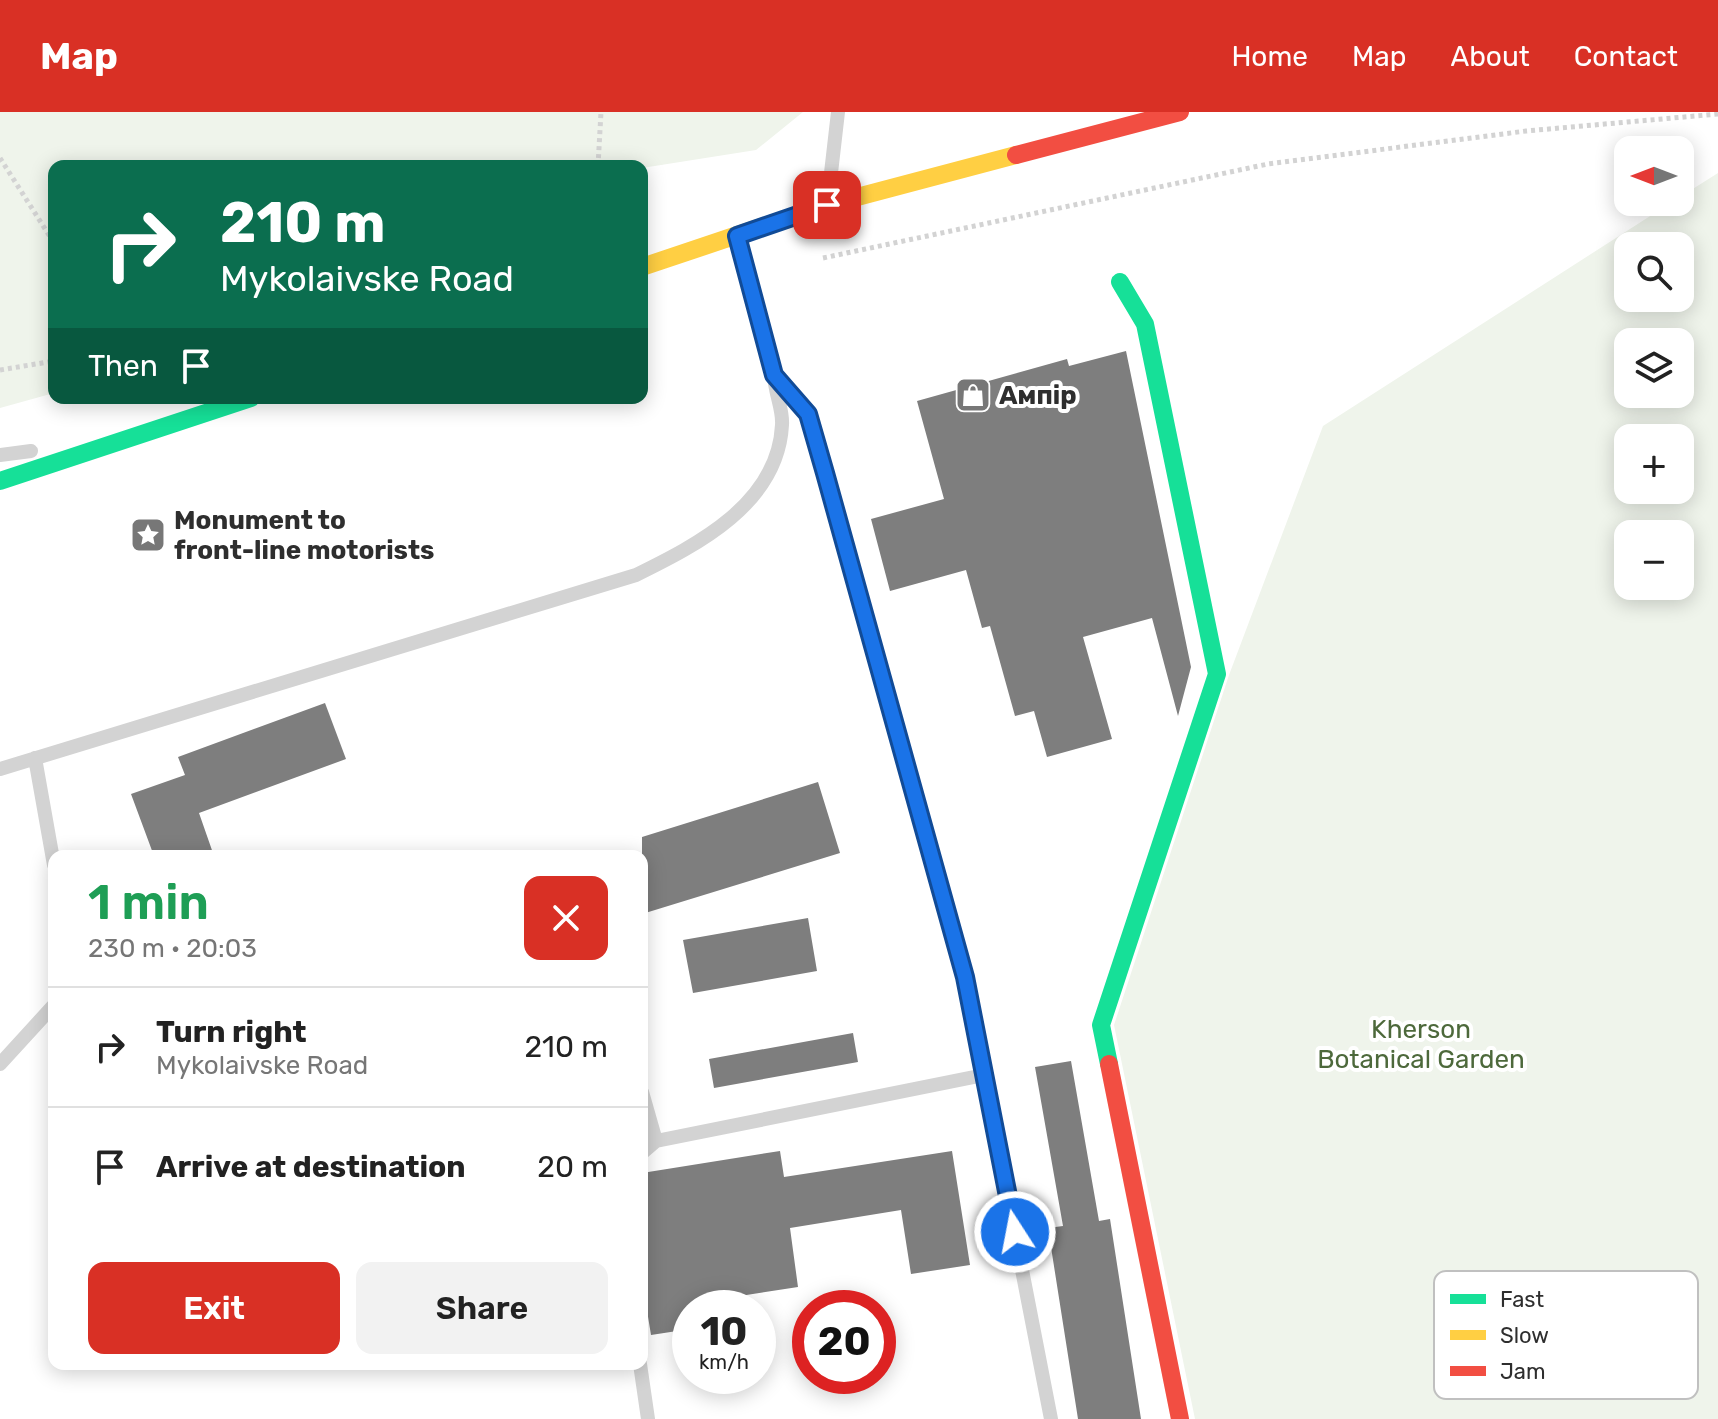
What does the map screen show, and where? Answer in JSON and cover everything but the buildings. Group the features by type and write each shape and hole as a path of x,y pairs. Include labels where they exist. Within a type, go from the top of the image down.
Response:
{"street":[{"path":"648,265 827,205 1180,112"},
{"path":"1120,282 1145,324 1217,674 1101,1025 1180,1419"},
{"path":"0,481 233,404"}],"lane":[{"path":"827,205 838,112"},
{"path":"0,769 636,575 694,547 739,512 772,466 782,424 774,375 737,236"},
{"path":"774,375 808,414 965,977 1051,1419"},
{"path":"0,455 130,438"},
{"path":"35,758 51,850"},
{"path":"0,1064 48,1012"},
{"path":"648,1148 656,1141 984,1075"},
{"path":"648,1113 656,1141"},
{"path":"641,1370 648,1419"}],"path":[{"path":"598,160 601,112"},
{"path":"823,258 1268,164 1526,131 1718,114"},
{"path":"0,158 48,234"},
{"path":"0,370 48,362"}],"green space":[{"path":"0,112 803,112 756,150 648,167 648,160 48,160 48,395 0,408"},
{"name":"Kherson Botanical Garden","path":"1718,173 1718,1419 1195,1419 1114,1025 1229,675 1323,426 1614,239 1614,312 1694,312 1694,232 1625,232 1650,216 1694,216 1694,188"}],"traffic: fast":[{"path":"1109,1064 1101,1025 1217,674 1145,324 1120,282"},
{"path":"0,481 233,404"}],"traffic: slow":[{"path":"648,265 827,205 1016,155"}],"traffic: jam":[{"path":"1016,155 1180,112"},
{"path":"1109,1064 1180,1419"}],"place":[{"name":"Ампір","path":"973,395"},
{"name":"Monument to front-line motorists","path":"148,535"}],"route":[{"path":"827,205 737,236 774,375 808,414 825,473 965,977 1015,1232"}]}
